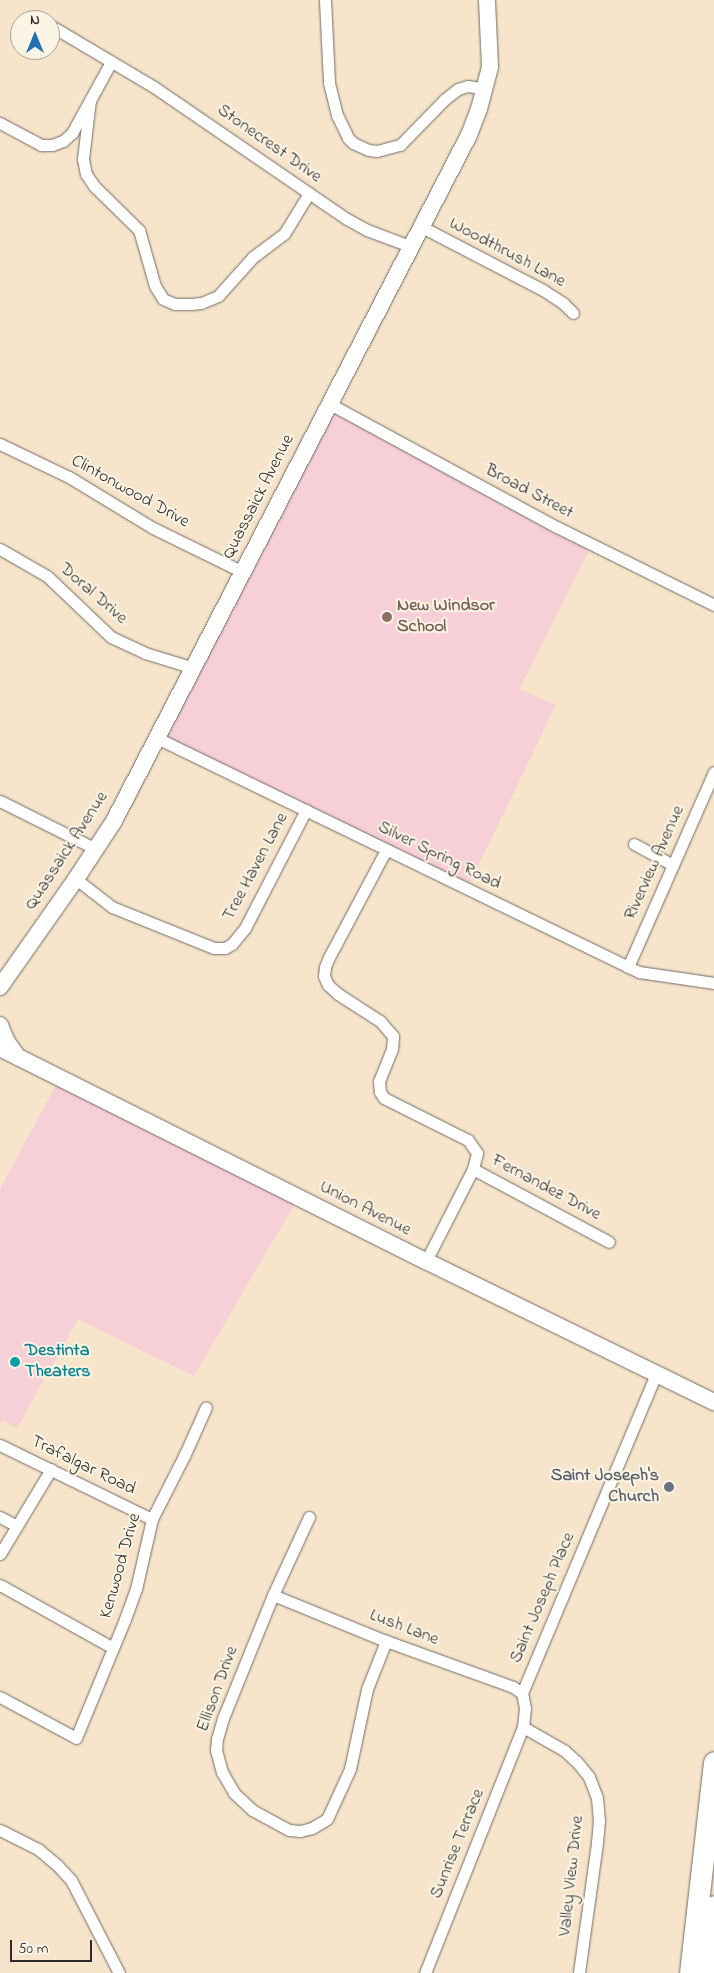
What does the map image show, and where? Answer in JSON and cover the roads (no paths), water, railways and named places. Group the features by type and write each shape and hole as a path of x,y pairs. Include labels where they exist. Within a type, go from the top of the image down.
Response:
{"highway":[{"path":"690,1973 708,1863 714,1762"},
{"path":"707,1973 714,1906"}],"main road":[{"name":"Quassaick Avenue","path":"0,987 76,879 114,821 469,135 485,89 491,54 487,0"},
{"path":"0,1025 7,1042 18,1057"},
{"name":"Union Avenue","path":"0,1048 426,1262 714,1402"}],"street":[{"path":"325,0 329,83 338,114 348,138 353,143 368,150 377,151 400,145 445,99 458,89 468,86 485,89"},
{"name":"Stonecrest Drive","path":"60,31 154,87 308,193 367,230 412,247"},
{"path":"0,123 41,145 52,145 63,141 72,133 111,62"},
{"path":"90,100 83,159 86,174 94,186 139,230 155,286 163,299 175,304 190,304 201,303 218,296 254,257 284,234 308,193"},
{"name":"Woodthrush Lane","path":"422,227 543,290 563,303 573,313"},
{"name":"Broad Street","path":"330,404 557,527 714,605"},
{"name":"Clintonwood Drive","path":"0,444 69,477 153,528 243,572"},
{"name":"Doral Drive","path":"0,549 46,576 112,637 145,653 194,668"},
{"name":"Silver Spring Road","path":"156,738 639,972 714,983"},
{"name":"Riverview Avenue","path":"628,967 714,772"},
{"path":"0,802 96,849"},
{"name":"Tree Haven Lane","path":"76,879 112,907 214,948 225,948 232,944 245,928 306,810"},
{"path":"634,844 673,865"},
{"name":"Fernandez Drive","path":"386,850 329,957 324,976 328,985 338,994 380,1021 393,1036 392,1049 378,1081 380,1092 400,1106 468,1140 477,1153 473,1169 609,1242"},
{"path":"426,1262 473,1169"},
{"name":"Saint Joseph Place","path":"523,1727 525,1708 522,1693 656,1374"},
{"name":"Kenwood Drive","path":"0,1697 76,1738 136,1589 152,1519 206,1408"},
{"name":"Trafalgar Road","path":"0,1445 152,1519"},
{"path":"0,1554 51,1469"},
{"path":"0,1517 17,1526"},
{"name":"Ellison Drive","path":"308,1517 273,1595 223,1718 216,1750 222,1772 234,1793 252,1810 289,1830 300,1831 322,1824 332,1811 350,1769 368,1689 386,1641"},
{"path":"0,1585 113,1648"},
{"name":"Lush Lane","path":"273,1595 386,1641 513,1687 522,1693"},
{"name":"Sunrise Terrace","path":"425,1973 523,1727"},
{"name":"Valley View Drive","path":"523,1727 565,1752 577,1762 589,1777 597,1798 599,1820 597,1843 579,1973"},
{"path":"0,1830 38,1850 58,1866 78,1893 118,1973"}],"place":[{"name":"New Windsor School","path":"387,617"},
{"name":"Destinta Theaters","path":"15,1362"},
{"name":"Saint Joseph's Church","path":"669,1487"}]}
